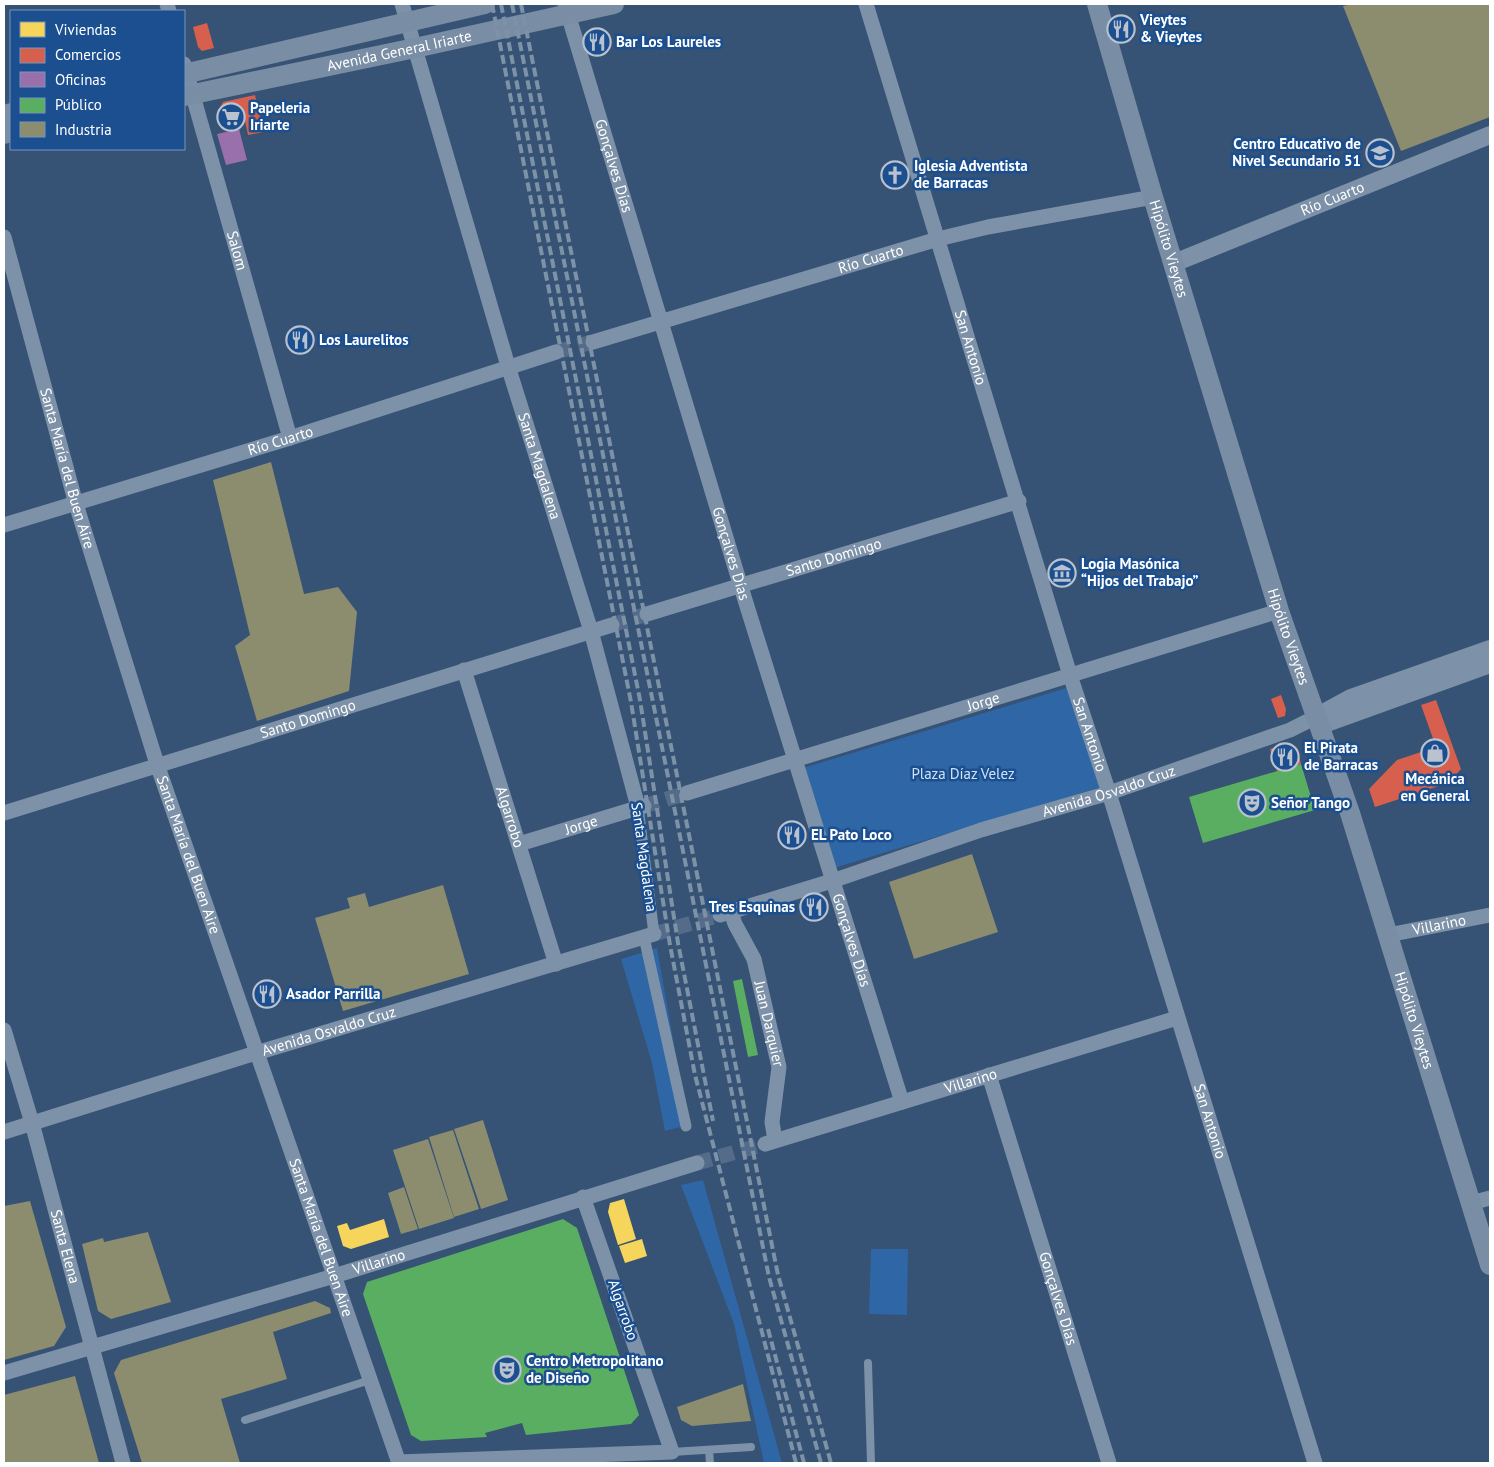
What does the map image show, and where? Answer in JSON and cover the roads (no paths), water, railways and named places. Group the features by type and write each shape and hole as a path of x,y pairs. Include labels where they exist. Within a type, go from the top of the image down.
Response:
{"main road":[{"name":"Avenida General Iriarte","path":"185,70 404,13 485,4"},
{"name":"Avenida General Iriarte","path":"188,95 415,48 566,9 614,4"},
{"name":"Hipólito Vieytes","path":"1097,4 1153,197 1279,610 1319,721 1490,1265"}],"street":[{"name":"San Antonio","path":"866,4 1019,502 1070,675 1109,793 1315,1463"},
{"name":"Gonçalves Días","path":"566,9 741,587 902,1102"},
{"name":"Santa Magdalena","path":"404,13 508,366 591,631 641,806 649,936 686,1126"},
{"name":"Salom","path":"185,70 188,95 290,438"},
{"name":"Río Cuarto","path":"1174,263 1490,135"},
{"name":"Río Cuarto","path":"593,342 938,239 988,227 1153,197"},
{"name":"Santa María del Buen Aire","path":"4,237 76,504 157,764 399,1463"},
{"name":"Río Cuarto","path":"4,525 290,438 556,352"},
{"name":"Santo Domingo","path":"647,614 1019,502"},
{"name":"Jorge","path":"687,793 1279,610"},
{"name":"Santo Domingo","path":"4,813 157,764 612,625"},
{"name":"Avenida Osvaldo Cruz","path":"1319,721 1351,698 1490,649"},
{"name":"Avenida Osvaldo Cruz","path":"726,914 981,830 1109,793 1290,730 1490,664"},
{"name":"Algarrobo","path":"464,670 556,964"},
{"name":"Jorge","path":"519,844 641,806"},
{"name":"Juan Darquier","path":"726,914 734,924 754,959 778,1067 770,1142"},
{"name":"Villarino","path":"1388,936 1490,915"},
{"name":"Avenida Osvaldo Cruz","path":"4,1132 256,1053 649,936"},
{"name":"Villarino","path":"770,1142 1177,1018"},
{"name":"Santa Elena","path":"4,1030 32,1124 123,1463"},
{"name":"Gonçalves Días","path":"990,1075 1109,1463"},
{"name":"Villarino","path":"4,1373 334,1276 697,1163"},
{"name":"Algarrobo","path":"583,1197 672,1452"},
{"path":"1471,1203 1490,1198"},
{"path":"399,1463 672,1452"}],"lane":[{"path":"868,1363 871,1463"},
{"path":"244,1420 370,1380"},
{"path":"672,1452 751,1447"},
{"path":"709,1450 710,1463"}],"tunnel":[{"path":"556,352 593,342"},
{"path":"612,625 647,614"},
{"path":"644,806 687,793"},
{"path":"654,934 720,915"},
{"path":"697,1163 765,1144"}],"railway":[{"path":"492,4 631,702 670,945 695,1075 796,1463"},
{"path":"501,4 640,700 678,943 713,1121"},
{"path":"512,4 769,1277 821,1463"},
{"path":"521,4 778,1275 831,1463"},
{"path":"768,1329 804,1463"}],"place":[{"name":"Vieytes & Vieytes","path":"1121,29"},
{"name":"Bar Los Laureles","path":"597,42"},
{"name":"Papeleria Iriarte","path":"231,117"},
{"name":"Centro Educativo de Nivel Secundario 51","path":"1380,153"},
{"name":"Iglesia Adventista de Barracas","path":"895,175"},
{"name":"Los Laurelitos","path":"300,340"},
{"name":"Logia Masónica “Hijos del Trabajo”","path":"1062,573"},
{"name":"Mecánica en General","path":"1435,753"},
{"name":"El Pirata de Barracas","path":"1285,757"},
{"name":"Señor Tango","path":"1252,803"},
{"name":"EL Pato Loco","path":"792,835"},
{"name":"Tres Esquinas","path":"814,907"},
{"name":"Asador Parrilla","path":"267,994"},
{"name":"Centro Metropolitano de Diseño","path":"507,1370"}],"park label":[{"name":"Plaza Díaz Velez","path":"963,774"}]}
